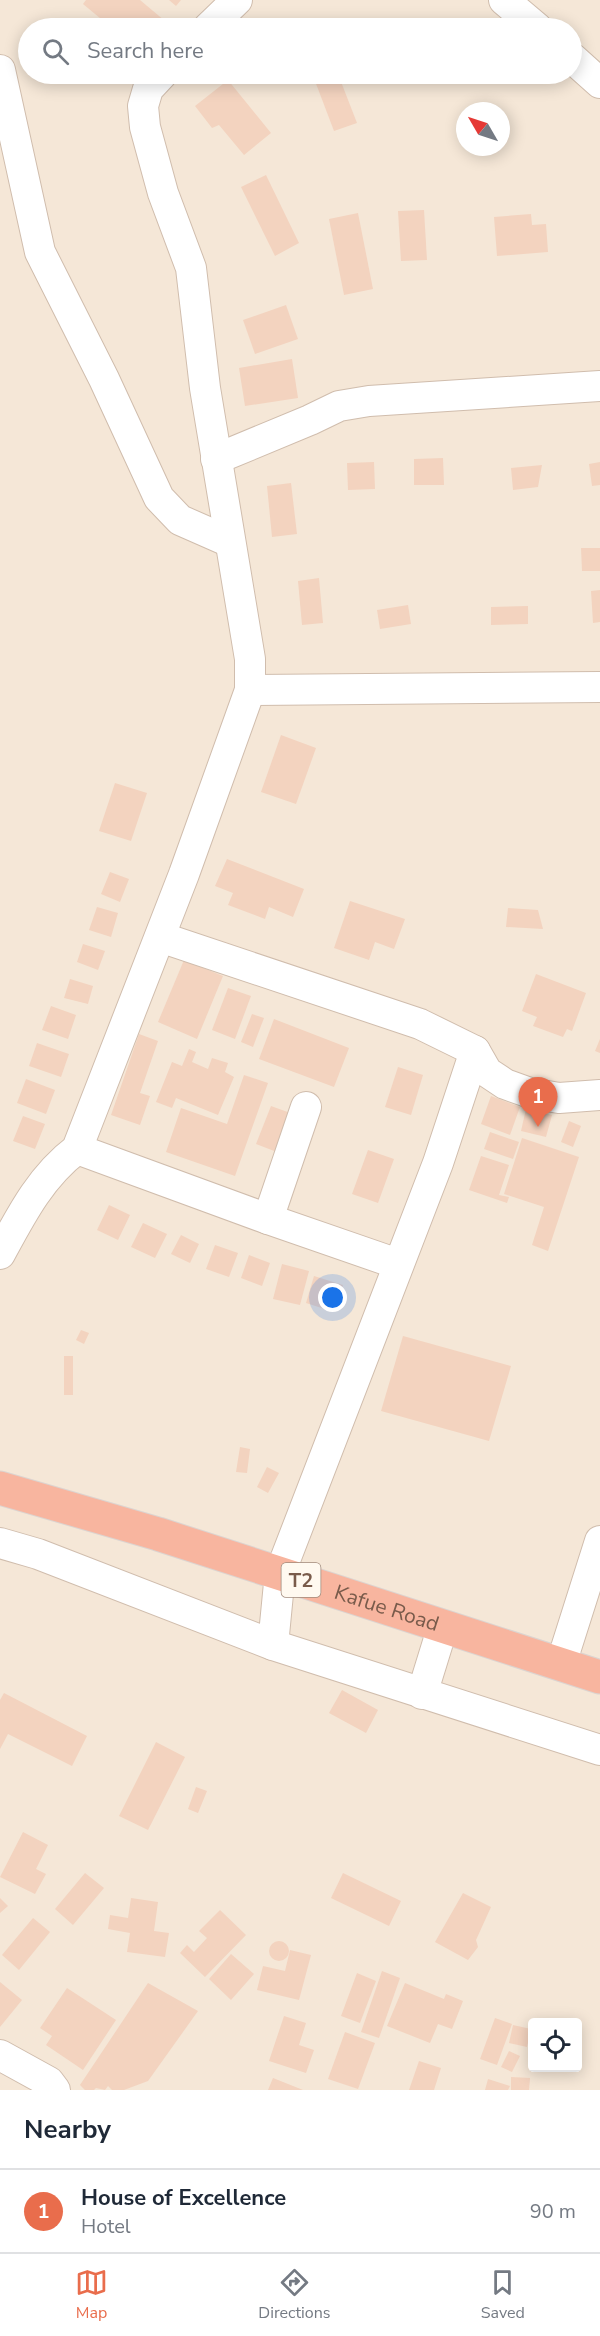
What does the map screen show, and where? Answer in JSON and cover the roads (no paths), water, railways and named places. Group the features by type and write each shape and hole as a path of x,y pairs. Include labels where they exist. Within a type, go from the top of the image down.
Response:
{"highway":[{"name":"Kafue Road","path":"0,1488 158,1534 600,1677"}],"street":[{"path":"218,18 237,0"},
{"path":"504,0 525,18"},
{"path":"582,67 600,83"},
{"path":"0,70 40,252 104,379 159,498 180,520 230,542"},
{"path":"0,1254 24,1210 46,1178 77,1149 160,937 250,690 250,659 205,388 191,268 163,193 145,127 143,106 148,89 153,84"},
{"path":"216,459 339,406 369,401 600,386"},
{"path":"250,690 600,687"},
{"path":"160,937 420,1024 475,1051 487,1072 505,1084 530,1093 559,1098 600,1095"},
{"path":"273,1645 280,1573 445,1143 475,1051"},
{"path":"268,1219 306,1107"},
{"path":"77,1149 398,1264"},
{"path":"561,1664 600,1541"},
{"path":"0,1543 38,1554 273,1645 600,1750"},
{"path":"422,1694 443,1626"},
{"path":"0,2055 49,2082 55,2090"}],"place":[{"name":"House of Excellence","path":"538,1127"}]}
